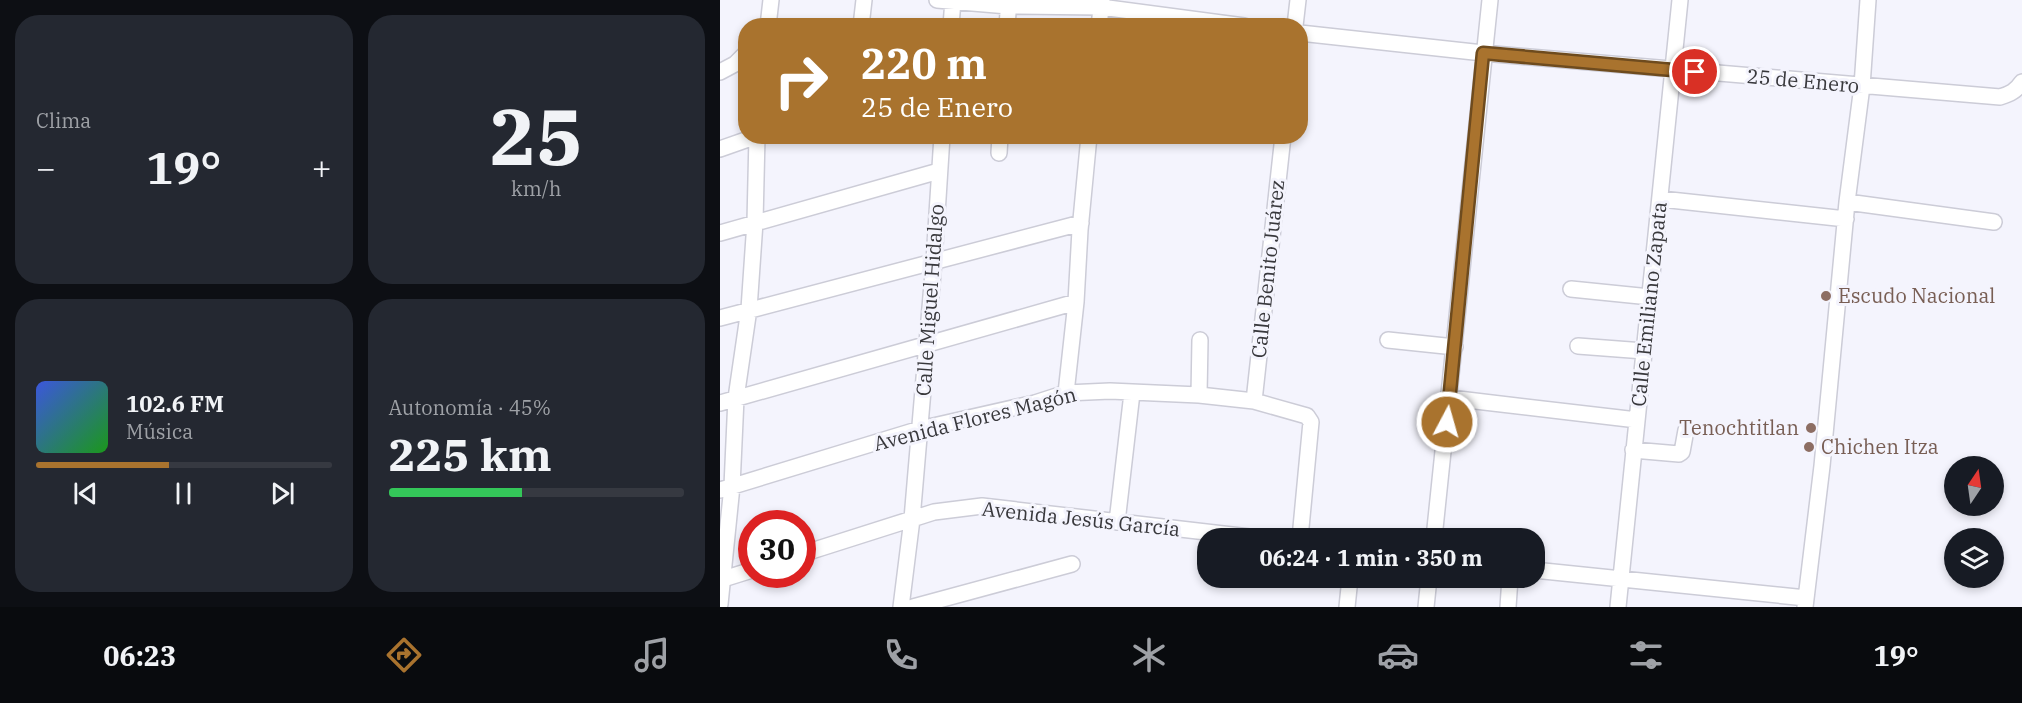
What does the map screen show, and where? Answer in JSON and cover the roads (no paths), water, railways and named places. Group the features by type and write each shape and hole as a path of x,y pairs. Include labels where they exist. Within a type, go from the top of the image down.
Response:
{"street":[{"path":"769,18 771,0"},
{"path":"862,18 864,0"},
{"path":"937,0 1101,4 1192,18"},
{"path":"1296,18 1298,0"},
{"path":"1435,528 1490,0"},
{"name":"Calle Emiliano Zapata","path":"1618,607 1680,0"},
{"path":"1545,571 1806,603 1822,466 1847,202 1862,86 1868,0"},
{"path":"952,18 953,1"},
{"path":"1008,18 1009,3"},
{"name":"25 de Enero","path":"1308,34 1483,53 2000,97 2020,86"},
{"path":"720,72 738,61"},
{"path":"720,149 738,143"},
{"path":"720,604 726,488 749,309 755,222 757,144"},
{"name":"Calle Miguel Hidalgo","path":"901,607 920,429 941,144"},
{"path":"999,153 1000,144"},
{"path":"1066,393 1076,302 1088,144"},
{"name":"Calle Benito Juárez","path":"1254,401 1282,144"},
{"path":"720,233 939,171"},
{"path":"1661,199 1846,219"},
{"path":"1847,202 1994,222"},
{"path":"720,318 1081,223"},
{"path":"1571,289 1650,297"},
{"path":"720,403 1076,302"},
{"path":"1198,394 1200,340"},
{"path":"1388,340 1455,347"},
{"path":"1578,346 1644,351"},
{"name":"Avenida Flores Magón","path":"726,488 920,429 1035,403 1066,393 1110,391 1198,394 1254,401 1307,416 1311,422 1301,528"},
{"path":"1117,522 1132,393"},
{"path":"1450,398 1636,420"},
{"path":"1633,450 1679,454 1682,452 1686,430"},
{"name":"Avenida Jesús García","path":"816,550 934,512 982,506 1197,531"},
{"path":"913,607 1072,564"},
{"path":"721,580 738,575"},
{"path":"1347,607 1349,588"},
{"path":"1426,607 1429,588"},
{"path":"1508,607 1509,588"}],"place":[{"name":"Escudo Nacional","path":"1826,296"},
{"name":"Tenochtitlan","path":"1811,428"},
{"name":"Chichen Itza","path":"1809,447"}]}
